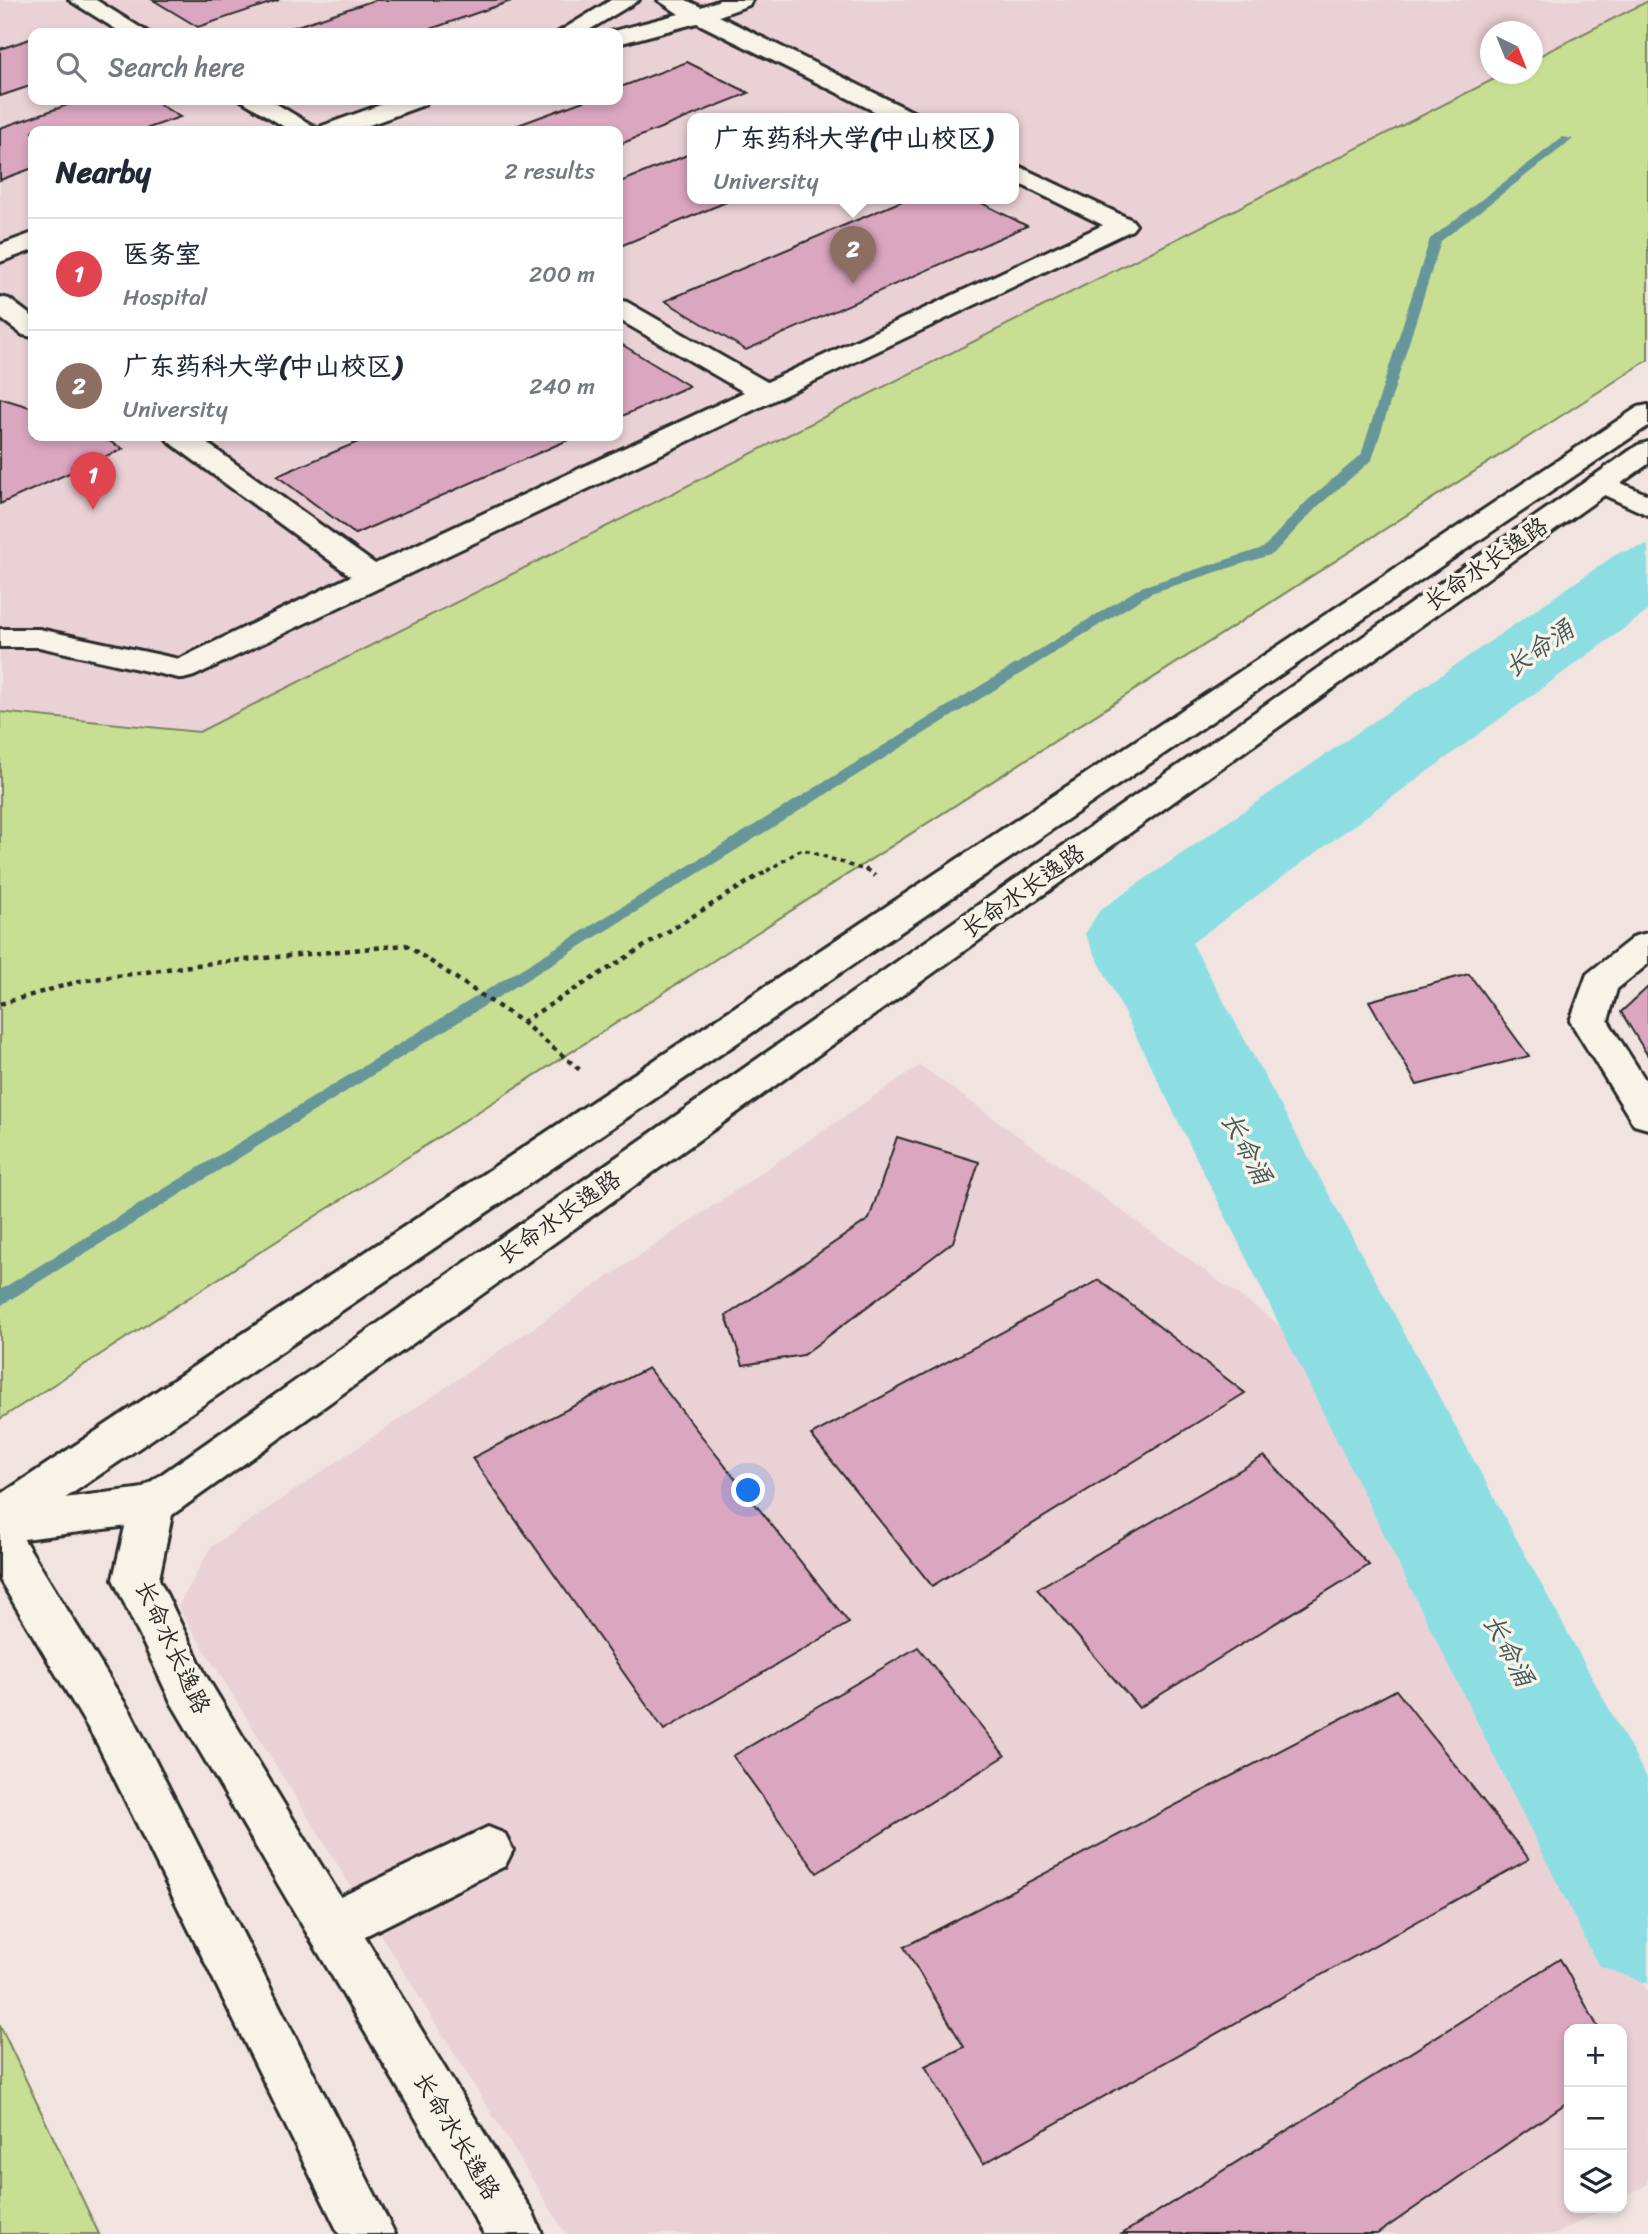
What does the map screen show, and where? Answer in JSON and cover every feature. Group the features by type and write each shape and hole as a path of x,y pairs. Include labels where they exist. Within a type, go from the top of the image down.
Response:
{"street":[{"path":"80,0 129,28"},
{"path":"577,28 628,0"},
{"path":"669,0 897,113"},
{"path":"623,36 701,15 741,0"},
{"path":"262,105 299,126"},
{"path":"345,126 402,105"},
{"path":"0,638 39,638 183,668 1123,225 1019,173"},
{"path":"0,254 28,243"},
{"path":"0,305 28,326"},
{"path":"623,311 766,393"},
{"name":"长命水长逸路","path":"0,1521 1648,413"},
{"path":"186,441 373,577"},
{"name":"长命水长逸路","path":"515,2234 190,1690 136,1579 152,1505 1648,451"},
{"path":"1601,483 1648,506"},
{"path":"1648,945 1600,983 1590,1021 1648,1115"},
{"path":"0,1521 152,1505"},
{"path":"0,1540 114,1728 368,2234"},
{"path":"333,1926 488,1850"}],"path":[{"path":"522,1023 802,849 860,866 916,905"},
{"path":"0,1004 80,981 212,963 406,945 522,1023 620,1103"}],"shaded area":[{"path":"0,0 1648,0 1543,54 1543,21 1480,21 1480,84 1484,84 199,732 0,712"},
{"path":"920,1065 1356,1380 1648,1993 1648,2184 1627,2195 1627,2024 1564,2024 1564,2213 1596,2213 1557,2234 566,2234 178,1607 211,1547"}],"green space":[{"path":"1648,1 1648,360 0,1419 0,712 199,732 1484,84 1543,84 1543,54"},
{"path":"0,2025 99,2234 0,2234"}],"building":[{"path":"153,0 279,0 198,27"},
{"path":"375,0 514,0 433,28 291,28"},
{"path":"28,40 28,87 0,96 0,49"},
{"path":"687,62 749,93 699,113 687,113 687,118 623,143 623,126 516,126 572,105 623,105 623,86"},
{"path":"67,105 160,105 180,117 154,126 28,126 28,170 0,180 0,128"},
{"path":"687,155 687,204 722,204 623,245 623,181"},
{"path":"895,204 984,204 1027,226 746,350 665,301"},
{"path":"623,345 689,386 623,416"},
{"path":"0,398 28,406 28,441 109,441 123,449 0,504"},
{"path":"360,441 566,441 355,534 277,476"},
{"path":"1469,974 1529,1056 1417,1085 1369,1001"},
{"path":"1648,987 1648,1056 1621,1012"},
{"path":"897,1137 979,1162 953,1242 803,1355 743,1365 726,1316 869,1219"},
{"path":"1099,1280 1245,1393 932,1586 811,1435"},
{"path":"648,1368 849,1623 664,1730 472,1458"},
{"path":"1264,1456 1369,1565 1139,1708 1037,1589"},
{"path":"918,1647 1005,1756 817,1873 733,1756"},
{"path":"1396,1690 1529,1859 983,2164 925,2066 964,2047 904,1947"},
{"path":"1560,1959 1596,2024 1564,2024 1564,2104 1377,2234 1122,2234"}],"waterway":[{"path":"0,1299 1146,590 1268,551 1312,504 1367,457 1436,239 1567,139"},
{"name":"长命涌","path":"1648,571 1136,934 1648,1918"}],"place":[{"name":"广东药科大学(中山校区)","path":"853,284"},
{"name":"医务室","path":"93,510"}]}
